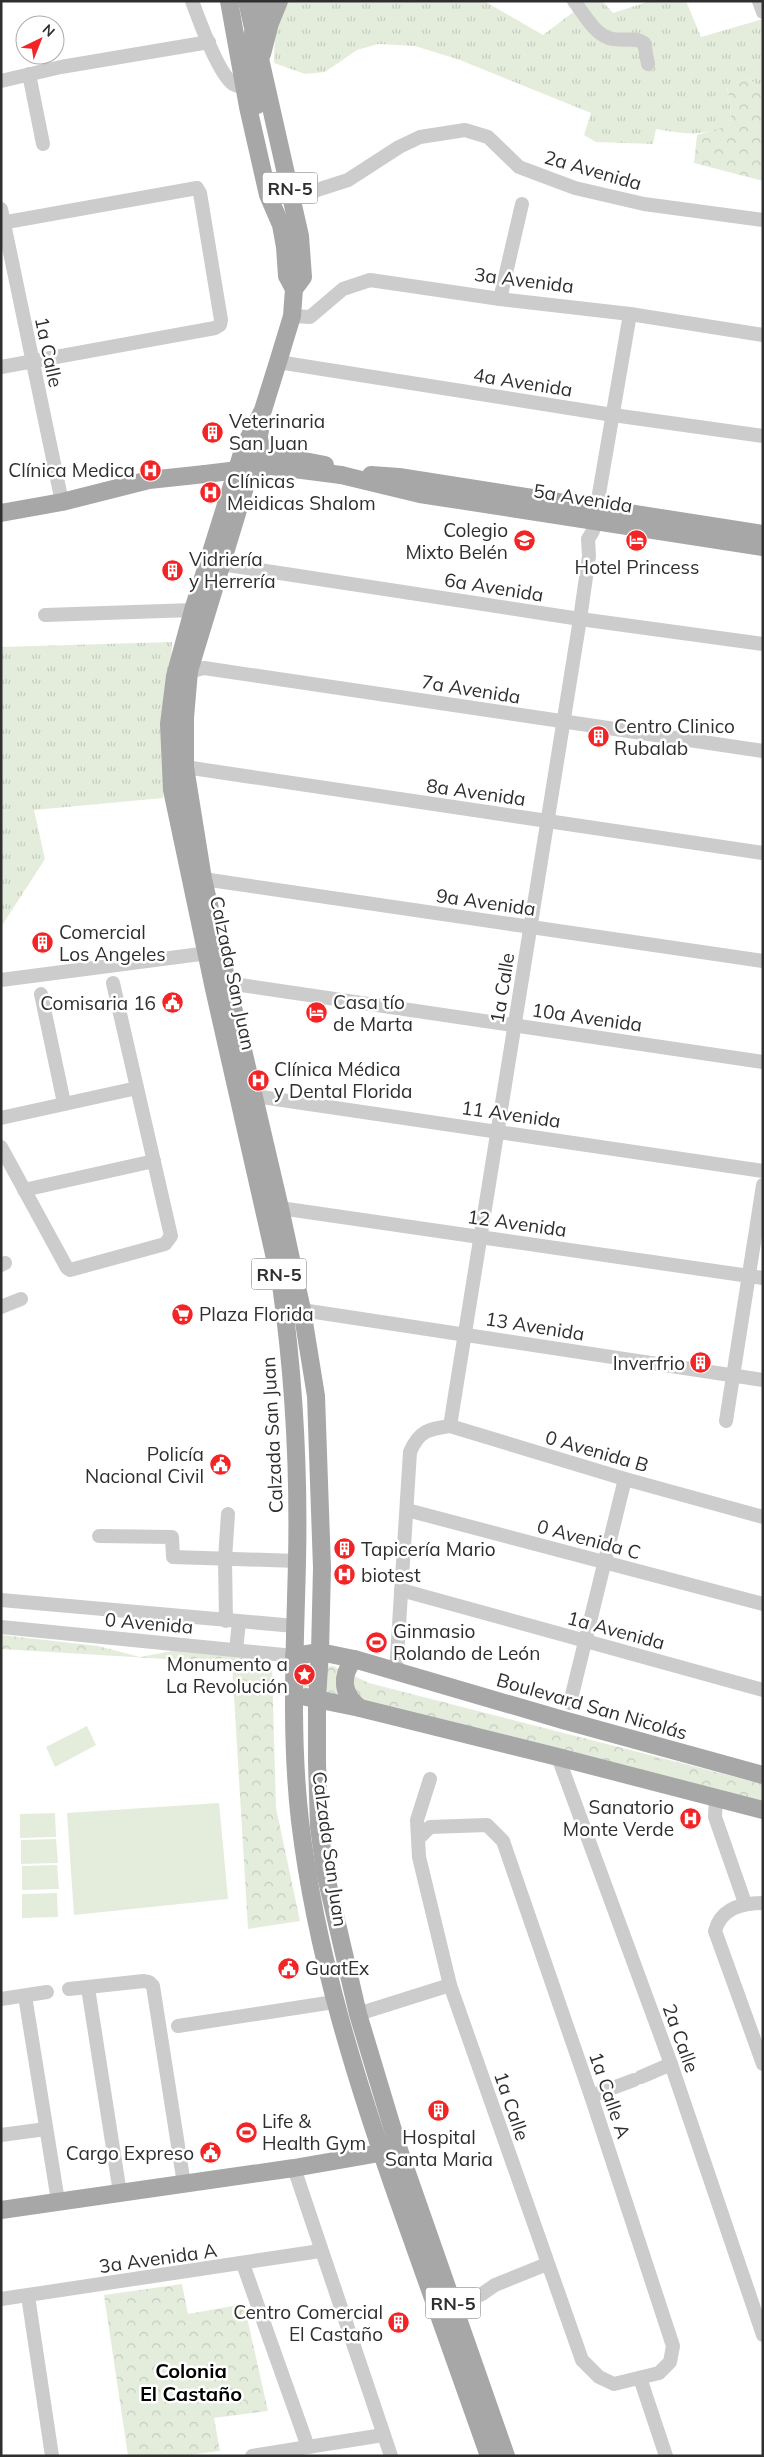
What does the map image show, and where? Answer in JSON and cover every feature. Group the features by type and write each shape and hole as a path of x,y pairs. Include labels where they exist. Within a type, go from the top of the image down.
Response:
{"main road":[{"name":"Calzada San Juan","path":"229,1 244,84 268,195 276,210 286,247 287,276 294,289 292,316 263,410 259,439 249,477 221,564 182,673 185,718 185,767 220,986 273,1210 302,1310 316,1396 322,1568 317,1699 319,1827 325,1872 358,2014 399,2150 506,2456"},
{"name":"Calzada San Juan","path":"247,1 292,198 303,259 303,277 294,289"},
{"path":"266,1 255,22 249,46 250,70 256,105 277,194 276,210"},
{"path":"261,59 270,24 279,1"},
{"path":"244,84 265,82"},
{"name":"Calzada San Juan","path":"214,952 172,790 169,724 182,673 193,610 244,447 263,410"},
{"name":"5a Avenida","path":"259,439 262,448 269,454 398,484"},
{"name":"5a Avenida","path":"1,513 62,502 150,480 271,466 398,484 595,520 763,546"},
{"name":"5a Avenida","path":"249,477 263,470 292,470 398,484"},
{"name":"5a Avenida","path":"595,520 763,534"},
{"name":"Calzada San Juan","path":"220,986 234,1010 254,1096 273,1210 295,1415 297,1561 293,1696 300,1821 310,1881 334,2002 381,2153 489,2456"},
{"path":"287,1338 298,1345 304,1360 306,1383 316,1396"},
{"name":"Boulevard San Nicolás","path":"294,1656 320,1652 354,1659 763,1775"},
{"path":"354,1659 347,1668 344,1679 345,1691 351,1701 360,1708"},
{"path":"293,1696 360,1708 763,1810"},
{"path":"1,2210 294,2168 399,2150"}],"street":[{"path":"192,1 208,42 229,80 233,84 244,84"},
{"path":"574,1 603,36 618,40 638,40 644,43 648,64"},
{"path":"759,1 763,12"},
{"path":"1,81 30,74 208,42"},
{"path":"30,74 43,144"},
{"name":"2a Avenida","path":"292,198 348,180 398,147 420,137 466,130 488,137 519,167 575,188 644,204 763,220"},
{"path":"1,367 220,325 221,320 200,193 197,188 2,218"},
{"path":"500,299 522,204"},
{"name":"1a Calle","path":"2,218 62,502"},
{"name":"3a Avenida","path":"292,316 310,318 343,288 370,280 500,299 630,314 763,335"},
{"name":"1a Calle","path":"450,1426 564,722 589,556 588,539 595,520 630,314"},
{"name":"4a Avenida","path":"278,362 613,415 763,436"},
{"name":"6a Avenida","path":"221,564 580,619 763,644"},
{"path":"45,616 193,610"},
{"name":"7a Avenida","path":"182,673 204,668 763,751"},
{"name":"8a Avenida","path":"185,767 763,853"},
{"name":"9a Avenida","path":"204,879 763,961"},
{"path":"1,980 214,952"},
{"path":"1,1147 67,1268 80,1267 165,1244 169,1241 170,1236 154,1161 112,983"},
{"name":"10a Avenida","path":"220,986 763,1062"},
{"path":"41,994 64,1103"},
{"path":"1,1118 137,1088"},
{"name":"11 Avenida","path":"254,1096 763,1171"},
{"path":"24,1190 154,1161"},
{"path":"726,1421 763,1185"},
{"name":"12 Avenida","path":"273,1210 481,1236 763,1278"},
{"path":"1,1307 21,1299"},
{"name":"13 Avenida","path":"302,1310 763,1380"},
{"name":"0 Avenida B","path":"406,1510 410,1452 422,1433 435,1428 450,1426 625,1479 763,1517"},
{"path":"570,1703 625,1479"},
{"path":"396,1672 406,1510"},
{"name":"0 Avenida C","path":"406,1510 763,1604"},
{"path":"228,1514 225,1559 236,1650"},
{"path":"99,1536 172,1537 173,1558 297,1561"},
{"name":"1a Avenida","path":"401,1590 763,1690"},
{"path":"1,1600 232,1622 295,1626"},
{"name":"0 Avenida","path":"1,1627 294,1656"},
{"name":"2a Calle","path":"558,1757 671,2064 763,2334"},
{"name":"1a Calle","path":"430,1779 417,1820 420,1837 419,1857 450,1985 547,2264 582,2360 599,2378 614,2384 640,2378"},
{"path":"716,1797 715,1817 745,1903"},
{"name":"1a Calle A","path":"420,1837 430,1827 487,1825 503,1841 591,2096 673,2346 670,2362 659,2373 640,2378"},
{"path":"763,1903 745,1903 723,1914 717,1921 715,1930 763,2064"},
{"path":"69,1989 149,1982 153,1986 184,2184"},
{"path":"358,2014 450,1985"},
{"path":"88,1988 120,2193"},
{"path":"1,1999 47,1992"},
{"path":"26,1996 58,2201"},
{"path":"178,2026 334,2002"},
{"path":"591,2096 671,2064"},
{"path":"1,2135 46,2129"},
{"path":"294,2168 320,2251 391,2456"},
{"name":"3a Avenida A","path":"1,2299 320,2251"},
{"path":"243,2264 308,2447"},
{"path":"452,2301 482,2294 496,2285 547,2264"},
{"path":"28,2296 52,2456"},
{"path":"640,2378 666,2456"},
{"path":"252,2456 383,2435"}],"green space":[{"path":"288,1 484,1 543,35 580,7 577,1 602,1 613,13 650,1 686,1 701,37 763,19 763,90 748,78 727,88 731,109 730,125 719,129 693,133 656,129 653,144 596,142 584,135 591,113 460,60 415,46 378,44 357,50 325,72 305,74 274,63 276,31"},
{"path":"748,78 763,90 763,181 694,163 697,135 730,125 731,109 727,87"},
{"path":"172,642 170,713 163,798 34,810 45,859 1,927 1,647"},
{"path":"1,1635 98,1646 140,1657 178,1650 268,1660 272,1666 276,1808 300,1921 248,1929 232,1663 1,1649"},
{"path":"307,1662 311,1666 309,1687 301,1689 296,1665"},
{"path":"333,1666 369,1683 763,1784 763,1803 327,1701 324,1667"},
{"path":"87,1726 96,1745 55,1767 46,1747"},
{"path":"646,1757 680,1766 677,1781 643,1772"},
{"path":"219,1803 228,1899 74,1915 67,1813"},
{"path":"55,1813 56,1837 20,1838 20,1814"},
{"path":"56,1839 58,1863 21,1864 21,1840"},
{"path":"57,1865 59,1889 22,1890 22,1866"},
{"path":"57,1893 58,1917 22,1918 22,1894"},
{"path":"182,2284 188,2314 244,2304 268,2411 214,2418 220,2451 181,2456 128,2456 104,2295"}],"place":[{"name":"Veterinaria San Juan","path":"213,432"},
{"name":"Clínica Medica","path":"151,470"},
{"name":"Clínicas Meidicas Shalom","path":"211,492"},
{"name":"Colegio Mixto Belén","path":"524,541"},
{"name":"Hotel Princess","path":"637,541"},
{"name":"Vidriería y Herrería","path":"173,570"},
{"name":"Centro Clinico Rubalab","path":"598,737"},
{"name":"Comercial Los Angeles","path":"43,943"},
{"name":"Comisaria 16","path":"172,1003"},
{"name":"Casa tío de Marta","path":"317,1013"},
{"name":"Clínica Médica y Dental Florida","path":"258,1080"},
{"name":"Plaza Florida","path":"183,1314"},
{"name":"Inverfrio","path":"701,1363"},
{"name":"Policía Nacional Civil","path":"220,1465"},
{"name":"Tapicería Mario","path":"345,1549"},
{"name":"biotest","path":"345,1575"},
{"name":"Ginmasio Rolando de León","path":"377,1642"},
{"name":"Monumento a La Revolución","path":"304,1675"},
{"name":"Sanatorio Monte Verde","path":"690,1818"},
{"name":"GuatEx","path":"289,1968"},
{"name":"Hospital Santa Maria","path":"439,2111"},
{"name":"Life & Health Gym","path":"246,2132"},
{"name":"Cargo Expreso","path":"210,2153"},
{"name":"Centro Comercial El Castaño","path":"399,2323"}],"district":[{"name":"Colonia El Castaño","path":"191,2382"}]}
